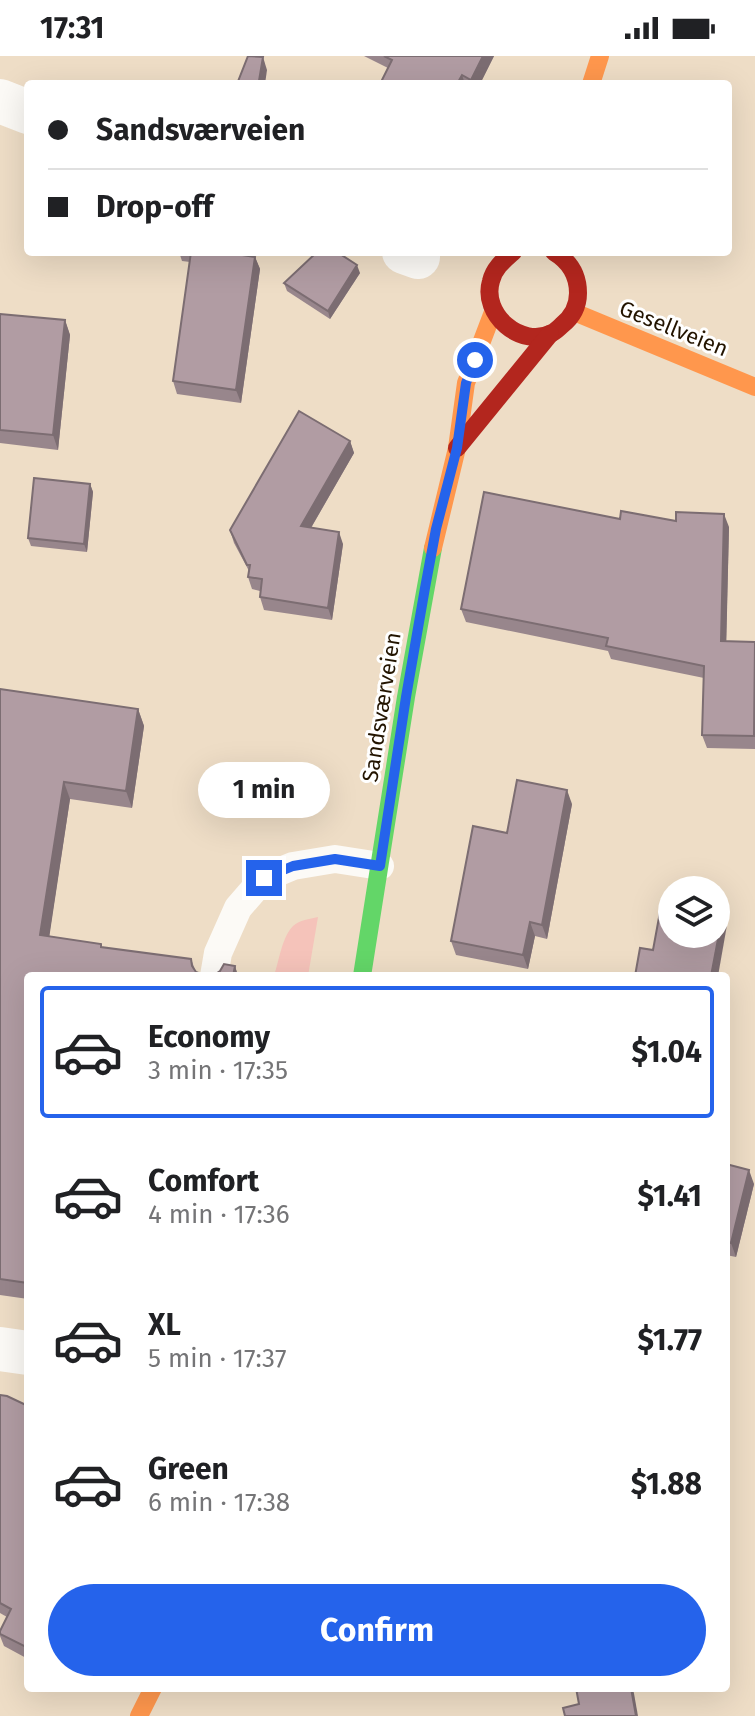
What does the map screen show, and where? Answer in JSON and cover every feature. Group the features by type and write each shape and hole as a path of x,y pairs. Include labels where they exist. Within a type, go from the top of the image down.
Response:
{"street":[{"path":"592,80 600,56"},
{"path":"0,101 24,110"},
{"name":"Sandsværveien","path":"363,972 436,529 457,448 466,383 493,312 489,295 491,278 508,256"},
{"path":"570,258 579,296 574,312"},
{"path":"493,312 511,331 536,337 550,334"},
{"name":"Sandsværveien","path":"457,448 523,364 574,312"},
{"name":"Gesellveien","path":"574,312 755,387"},
{"path":"0,1349 24,1352"}],"lane":[{"path":"215,972 218,953 238,908 264,878 293,866 335,859 380,866"}],"shaded area":[{"path":"318,917 309,972 275,972 289,931 305,920"}],"building":[{"path":"248,56 263,57 259,80 239,80"},
{"path":"384,56 483,56 471,80 462,75 459,80 382,80 392,60"},
{"path":"190,256 255,257 236,390 173,381"},
{"path":"313,256 343,256 357,265 328,311 284,283"},
{"path":"0,314 65,320 53,435 0,430"},
{"path":"299,411 350,441 301,526 339,532 328,608 260,597 262,579 248,577 250,565 247,565 230,530"},
{"path":"34,478 90,484 84,544 28,538"},
{"path":"484,492 620,519 621,511 676,521 676,512 724,514 721,641 755,642 754,736 702,735 704,666 606,646 608,638 461,609"},
{"path":"0,689 138,709 126,791 64,782 40,935 191,959 196,972 24,972 24,1282 0,1279"},
{"path":"517,780 567,790 542,925 530,922 523,955 451,941 473,826 507,833"},
{"path":"658,923 658,948 716,948 712,972 636,972 640,948 653,950"},
{"path":"224,964 235,966 234,972 218,972"},
{"path":"730,1165 749,1170 730,1243"},
{"path":"0,1395 24,1404 24,1646 0,1634 11,1609 0,1603"},
{"path":"577,1692 632,1692 636,1716 565,1716 563,1708 579,1704"}],"traffic: fast":[{"path":"363,972 433,548"}],"traffic: slow":[{"path":"592,80 600,56"},
{"path":"433,548 457,448 466,383 493,312"},
{"path":"574,312 755,387"},
{"path":"139,1716 151,1692"}],"traffic: jam":[{"path":"509,256 492,276 489,293 492,305 498,316 516,332 540,337 566,322 578,298 578,286 572,269 559,256"},
{"path":"457,448 550,334"}],"route":[{"path":"264,878 293,866 335,859 380,866 436,529 457,448 466,383 475,360"}]}
